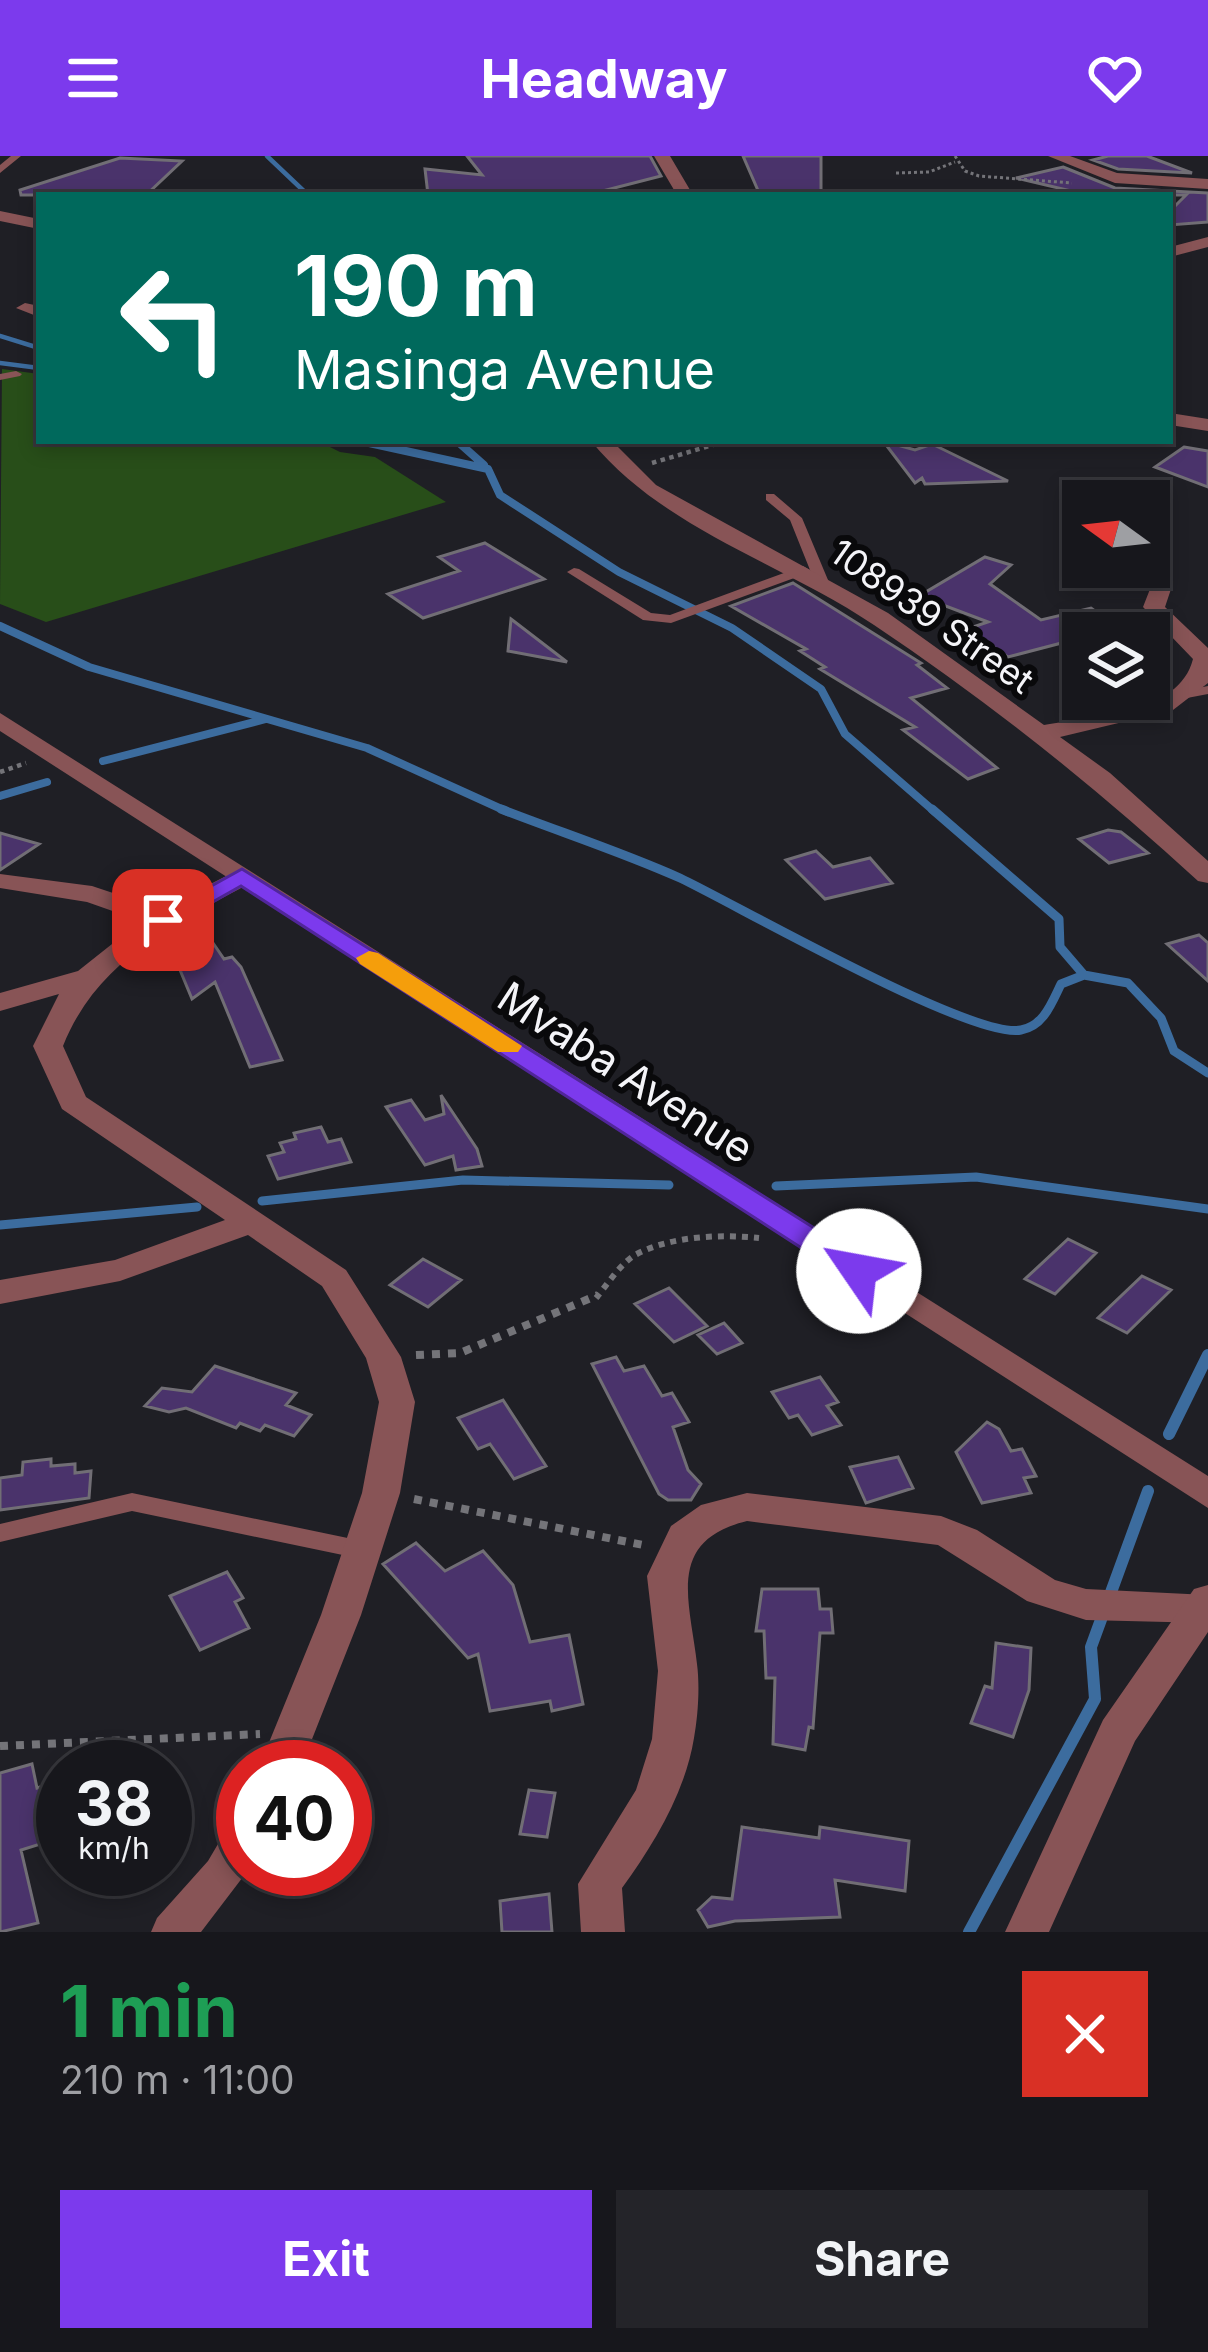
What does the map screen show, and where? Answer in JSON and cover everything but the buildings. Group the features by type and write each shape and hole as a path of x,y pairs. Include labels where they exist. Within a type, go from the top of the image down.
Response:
{"street":[{"path":"662,156 683,192"},
{"path":"1056,156 1105,175 1208,184"},
{"path":"0,216 36,223"},
{"path":"1173,416 1204,424"},
{"name":"108939 Street","path":"604,444 649,489 812,575 1040,733 1101,778 1208,874"},
{"path":"1040,733 1150,711 1198,692 1207,667 1205,658 1154,607 1160,589"},
{"name":"Mvaba Avenue","path":"0,720 1208,1494"},
{"path":"242,876 163,920 85,978 64,1007 49,1046 62,1086 74,1102 334,1278 383,1357 398,1402 381,1492 293,1740"},
{"path":"4,881 92,894 163,920"},
{"path":"0,1002 85,978"},
{"path":"0,1292 120,1270 254,1221"},
{"path":"603,1932 600,1884 632,1841 657,1792 674,1738 678,1671 666,1576 673,1551 696,1524 725,1510 795,1511 970,1540 1016,1578 1072,1603 1106,1609 1205,1605"},
{"path":"1027,1932 1118,1732 1205,1605"},
{"path":"173,1932 216,1884"}],"lane":[{"path":"0,170 16,156"},
{"path":"0,377 16,374"},
{"path":"574,572 648,617 684,618 812,575 796,518 770,497"},
{"path":"0,1534 132,1502 362,1550"}],"path":[{"path":"896,173 929,172 955,159 979,176 1059,185 1105,175"},
{"path":"626,470 716,444"},
{"path":"383,1357 460,1353 510,1337 592,1302 631,1257 665,1244 732,1235 822,1246"},
{"path":"381,1492 673,1551"},
{"path":"0,1746 296,1733"}],"green space":[{"path":"2,369 36,374 36,444 324,444 340,452 375,457 446,502 46,622 0,604"}],"waterway":[{"path":"267,156 305,192"},
{"path":"0,336 36,347"},
{"path":"0,363 36,368"},
{"path":"374,444 488,469 500,495 619,572 732,628 821,689 845,734 935,812"},
{"path":"460,444 484,465"},
{"path":"0,626 89,667 367,748 503,810"},
{"path":"103,761 266,719"},
{"path":"0,796 47,782"},
{"path":"932,809 1059,919 1060,947 1084,975"},
{"path":"503,810 680,878 854,968 995,1027 1021,1030 1036,1024 1061,984 1084,975"},
{"path":"503,810 508,812"},
{"path":"1084,975 1128,983 1161,1018 1174,1051 1208,1073"},
{"path":"776,1186 976,1177 1208,1209"},
{"path":"262,1201 463,1180 669,1185"},
{"path":"0,1225 197,1207"},
{"path":"1169,1434 1208,1355"},
{"path":"969,1932 1095,1699 1091,1647 1148,1491"}],"slow traffic":[{"path":"369,958 508,1046"}],"route":[{"path":"163,920 242,876 859,1271"}]}
